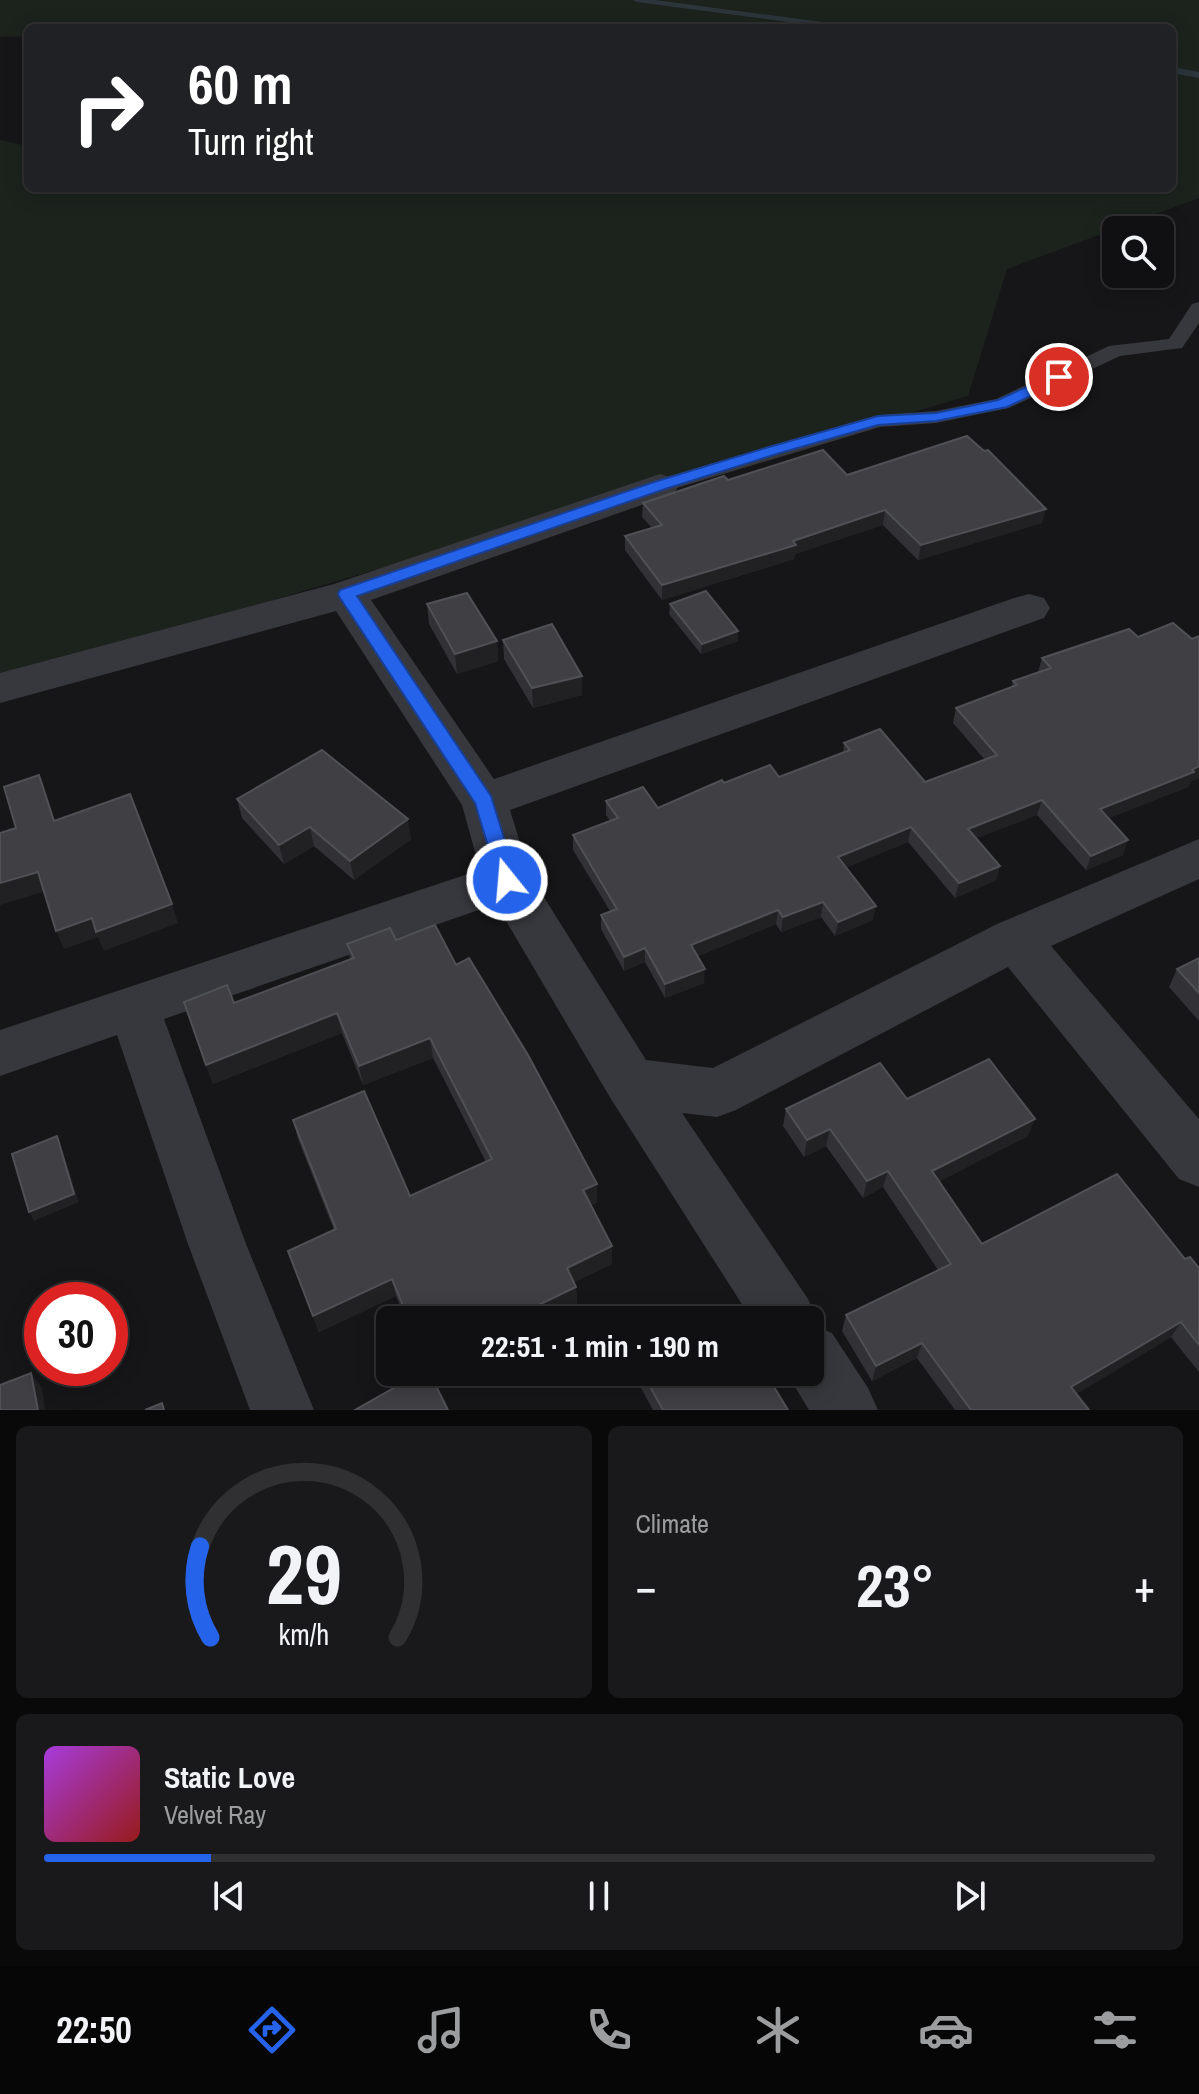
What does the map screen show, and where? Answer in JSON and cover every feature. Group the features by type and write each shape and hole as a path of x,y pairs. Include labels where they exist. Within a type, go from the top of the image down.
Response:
{"street":[{"path":"0,688 346,594 660,486"},
{"path":"346,594 484,801 507,880 630,1082 778,1306"},
{"path":"484,801 1029,608"},
{"path":"630,1082 717,1093 1015,939 1199,858"},
{"path":"0,1053 135,1010 507,880"},
{"path":"1015,939 1199,1161"},
{"path":"135,1010 217,1244 282,1410"},
{"path":"824,1376 846,1410"}],"lane":[{"path":"660,486 878,421 936,417 1002,404 1116,350 1175,344 1199,308"}],"shaded area":[{"path":"0,0 1199,0 1199,198 1150,216 1102,216 1102,234 1007,269 968,396 0,680 0,140 24,145 24,192 1176,192 1176,24 24,24 24,36 0,37"}],"building":[{"path":"967,436 984,451 988,450 1046,509 921,545 885,510 793,541 796,545 662,585 625,536 662,525 643,503 724,476 728,480 823,450 847,475"},
{"path":"706,591 738,631 702,644 670,604"},
{"path":"467,593 497,641 455,654 427,604"},
{"path":"1173,623 1192,639 1199,636 1199,766 1192,770 1194,772 1100,809 1128,840 1091,856 1042,800 968,829 1000,866 959,883 911,827 838,857 876,906 838,922 823,902 783,917 778,910 691,945 705,969 665,984 645,948 624,957 601,915 617,909 573,835 618,818 606,801 643,787 658,808 722,780 724,783 770,765 779,777 850,750 844,743 880,729 925,782 997,755 956,708 1017,685 1013,681 1051,668 1042,658 1129,629 1138,637"},
{"path":"552,624 582,676 532,688 503,640"},
{"path":"322,750 408,819 350,861 310,827 279,845 237,799"},
{"path":"39,775 54,821 130,794 172,904 96,932 92,918 56,931 38,872 0,883 0,833 16,828 4,787"},
{"path":"435,925 456,965 469,958 528,1055 597,1184 583,1190 612,1246 567,1268 576,1287 537,1306 403,1306 392,1279 313,1316 288,1251 336,1229 293,1120 364,1091 410,1196 492,1159 430,1038 359,1066 337,1013 206,1065 184,1002 227,985 234,1003 354,958 347,944 390,928 396,940"},
{"path":"1199,958 1199,993 1177,969"},
{"path":"989,1059 1035,1119 932,1171 982,1244 1117,1174 1185,1259 1190,1257 1199,1268 1199,1345 1181,1322 1071,1387 1089,1410 971,1410 922,1343 876,1366 846,1315 951,1264 888,1171 867,1181 830,1129 807,1140 786,1109 880,1063 907,1099"},
{"path":"57,1136 74,1194 29,1212 12,1154"},
{"path":"24,1376 24,1386 33,1386 38,1410 0,1410 0,1385"},
{"path":"397,1386 436,1386 448,1410 355,1410"},
{"path":"650,1386 773,1386 788,1410 663,1410"},
{"path":"162,1403 164,1410 145,1410"}],"waterway":[{"path":"637,0 821,24"},
{"path":"1176,71 1199,75"}],"route":[{"path":"507,880 484,801 346,594 774,450 878,421 936,417 1002,404 1059,377"}]}
